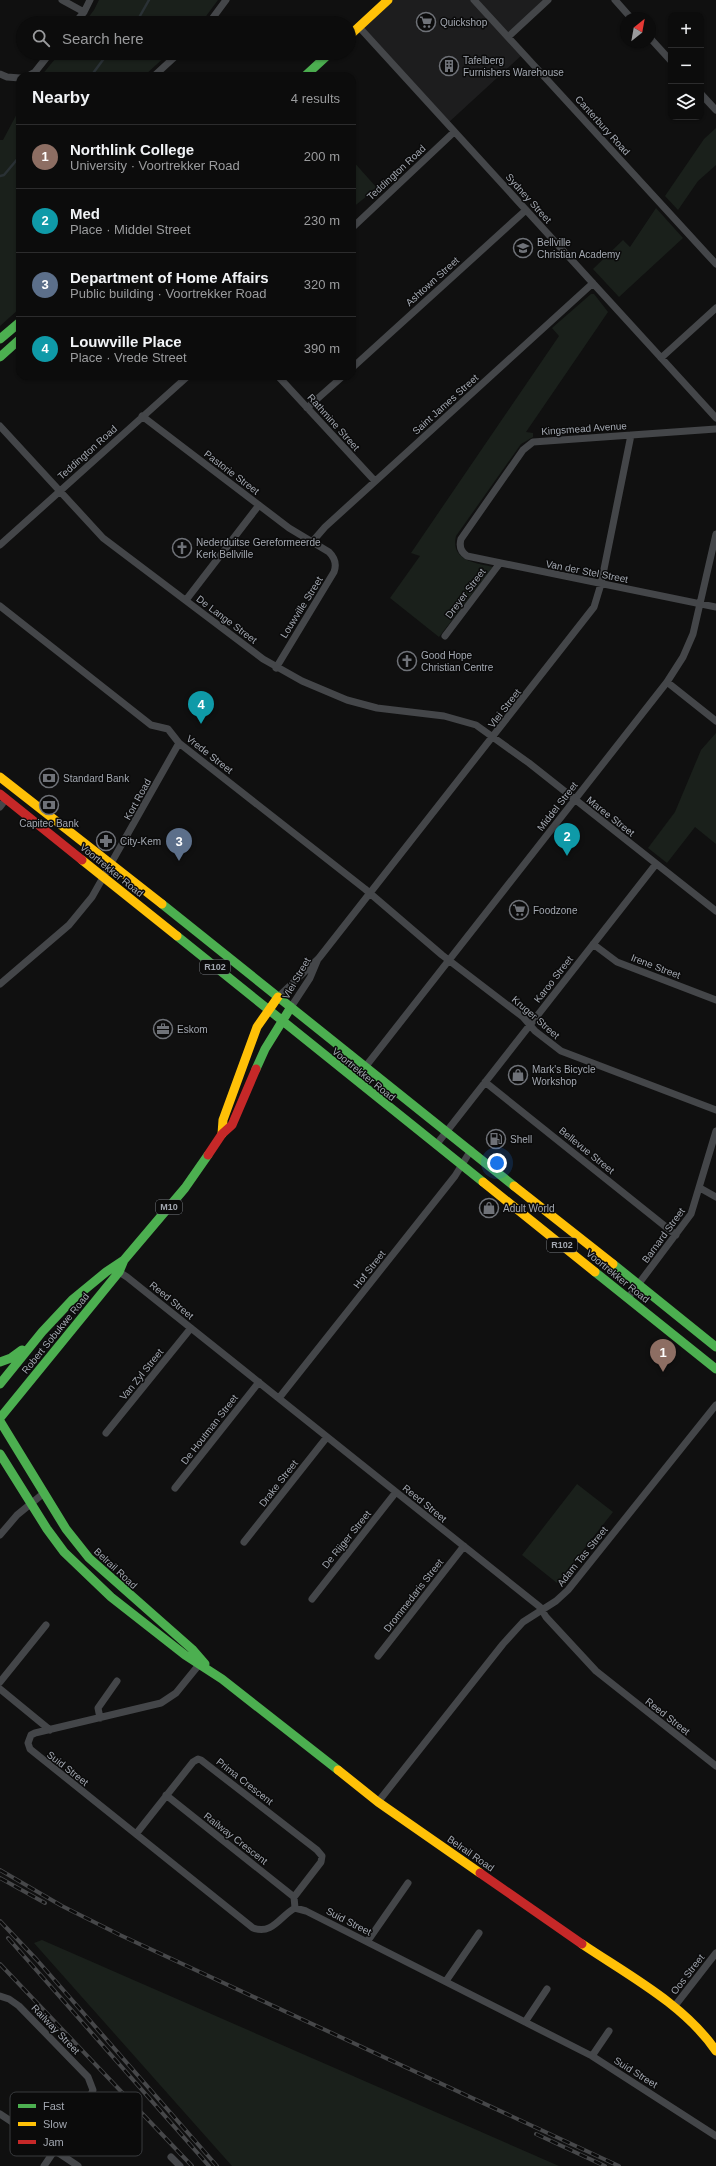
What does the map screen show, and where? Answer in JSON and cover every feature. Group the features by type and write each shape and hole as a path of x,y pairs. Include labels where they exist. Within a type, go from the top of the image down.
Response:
{"main road":[{"path":"356,30 388,0"},
{"path":"309,72 322,60"},
{"path":"0,339 16,325"},
{"path":"0,357 16,343"},
{"name":"Voortrekker Road","path":"0,777 366,1066 716,1347"},
{"name":"Voortrekker Road","path":"2,800 104,878 716,1369"},
{"name":"Robert Sobukwe Road","path":"222,1134 223,1120 242,1064 257,1027 278,997"},
{"name":"Robert Sobukwe Road","path":"0,1418 119,1272 124,1260 184,1188 222,1134 232,1125 265,1049 291,1007"},
{"name":"Robert Sobukwe Road","path":"0,1384 52,1320 110,1268 124,1260"},
{"path":"0,1362 11,1358 32,1343"},
{"name":"Belrail Road","path":"0,1421 66,1529 89,1558 192,1649 201,1662 212,1672 378,1802 674,2007 703,2032 716,2051"},
{"name":"Belrail Road","path":"0,1454 30,1503 64,1552 94,1582 179,1650 201,1662"}],"street":[{"path":"62,0 84,12"},
{"path":"81,16 90,0"},
{"path":"214,16 226,0"},
{"name":"Canterbury Road","path":"474,0 716,264"},
{"path":"508,37 548,0"},
{"path":"615,0 626,12"},
{"name":"Sydney Street","path":"359,27 716,418"},
{"path":"656,45 668,58"},
{"path":"35,72 44,60"},
{"path":"158,72 171,60"},
{"path":"3,75 16,77"},
{"path":"704,97 716,110"},
{"name":"Teddington Road","path":"356,224 454,132"},
{"name":"Ashtown Street","path":"356,364 526,210"},
{"name":"Saint James Street","path":"312,542 324,527 593,284"},
{"path":"661,358 716,308"},
{"name":"Teddington Road","path":"0,545 183,380"},
{"name":"Rathmine Street","path":"282,380 375,481"},
{"path":"307,408 338,380"},
{"name":"Pastorie Street","path":"142,416 289,528 312,542"},
{"name":"De Lange Street","path":"0,425 103,538 276,668 347,700 377,708 456,719 476,725 494,736"},
{"name":"Kingsmead Avenue","path":"460,546 461,539 523,450 533,442 716,429"},
{"name":"Vlei Street","path":"278,997 318,958 590,613 601,584 631,435"},
{"path":"186,600 259,505"},
{"name":"Middel Street","path":"366,1066 667,682 683,657 693,634 716,534"},
{"name":"Louwville Street","path":"276,668 334,572 336,565 332,554 312,542"},
{"name":"Van der Stel Street","path":"460,546 463,553 467,556 716,607"},
{"name":"Dreyer Street","path":"445,636 500,563"},
{"name":"Vrede Street","path":"0,606 151,725 168,729 179,743 370,892"},
{"path":"667,682 716,721"},
{"name":"Maree Street","path":"494,736 716,911"},
{"name":"Kort Road","path":"0,984 69,924 92,897 179,743"},
{"name":"Karoo Street","path":"436,1145 446,1130 656,864"},
{"name":"Kruger Street","path":"370,892 449,960 523,1017 529,1025 566,1054 716,1110"},
{"name":"Irene Street","path":"592,944 617,962 716,1000"},
{"name":"Vlei Street","path":"291,1007 313,972 318,958"},
{"name":"Bellevue Street","path":"485,1082 676,1235"},
{"name":"Barnard Street","path":"628,1298 691,1214 716,1131"},
{"name":"Hof Street","path":"279,1398 462,1166 471,1150"},
{"path":"700,1188 716,1196"},
{"name":"Reed Street","path":"110,1268 119,1272 191,1328 542,1610 580,1654 606,1680 716,1766"},
{"name":"Van Zyl Street","path":"106,1433 191,1328"},
{"name":"De Houtman Street","path":"175,1488 258,1382"},
{"name":"Adam Tas Street","path":"378,1802 503,1644 520,1625 556,1601 575,1582 716,1405"},
{"name":"Drake Street","path":"244,1542 327,1437"},
{"name":"De Rijger Street","path":"312,1599 396,1492"},
{"path":"0,1535 17,1515 44,1493"},
{"name":"Drommedaris Street","path":"378,1656 464,1546"},
{"path":"0,1682 46,1625"},
{"path":"0,1689 50,1730 161,1704 176,1693 201,1662"},
{"path":"100,1718 98,1708 117,1682"},
{"name":"Suid Street","path":"50,1730 31,1735 28,1743 33,1753 253,1928 261,1930 270,1928 295,1908 306,1911 592,2056 716,2136"},
{"name":"Prima Crescent","path":"136,1834 193,1762 198,1759 201,1760 317,1850 322,1856 321,1862 294,1897"},
{"name":"Railway Crescent","path":"166,1795 294,1897"},
{"path":"367,1942 408,1883"},
{"path":"294,1897 295,1908"},
{"path":"446,1981 479,1933"},
{"name":"Oos Street","path":"674,2007 716,1953"},
{"path":"525,2022 547,1989"},
{"name":"Railway Street","path":"0,1996 9,1999 19,2006 88,2077 91,2092"},
{"path":"592,2056 609,2031"},
{"path":"0,2114 10,2121"},
{"path":"44,2166 50,2156"},
{"path":"63,2156 78,2166"},
{"path":"171,2157 180,2166"}],"shaded area":[{"path":"99,0 218,0 206,16 89,16"},
{"path":"390,0 547,0 507,37 523,54 448,123 361,27"},
{"path":"54,60 161,60 148,72 44,72"},
{"path":"16,116 16,312 0,326 0,140 3,140"},
{"path":"716,128 716,165 698,181 678,210 665,196 704,139"},
{"path":"356,164 377,188 356,205"},
{"path":"656,208 683,238 619,297 593,269 623,240 630,247"},
{"path":"591,294 594,294 608,312 526,432 533,433 533,437 521,444 456,536 455,544 457,551 461,556 472,562 493,567 439,637 390,598 420,556 411,553 559,336 552,328"},
{"path":"716,733 716,844 695,827 667,863 648,848 675,812 701,750"},
{"path":"577,1484 613,1512 557,1583 522,1555"},
{"path":"42,1940 559,2166 232,2166 34,1943"}],"waterway":[{"path":"140,16 149,0"},
{"path":"94,72 103,60"},
{"path":"0,176 4,175 16,161"}],"railway":[{"path":"0,1870 62,1906 120,1935 619,2166"},
{"path":"0,1878 45,1903"},
{"path":"0,1921 37,1960 217,2166"},
{"path":"8,1938 209,2166"},
{"path":"0,1964 122,2092"},
{"path":"142,2113 192,2166"},
{"path":"536,2134 605,2166"}],"traffic: fast":[{"path":"309,72 322,60"},
{"path":"0,339 16,325"},
{"path":"0,357 16,343"},
{"path":"162,904 514,1186"},
{"path":"177,936 483,1182"},
{"path":"256,1069 265,1049 291,1007"},
{"path":"0,1384 42,1332 72,1300 106,1272 124,1260 185,1188 208,1155"},
{"path":"0,1418 119,1272 124,1260"},
{"path":"613,1264 716,1347"},
{"path":"595,1272 716,1369"},
{"path":"0,1362 11,1358 22,1350"},
{"path":"0,1421 66,1529 89,1558 192,1649 205,1664"},
{"path":"0,1454 47,1529 64,1552 111,1597 185,1655 222,1679 338,1770"}],"traffic: slow":[{"path":"356,30 388,0"},
{"path":"0,777 162,904"},
{"path":"82,860 177,936"},
{"path":"222,1134 223,1120 257,1027 278,997"},
{"path":"483,1182 595,1272"},
{"path":"514,1186 613,1264"},
{"path":"338,1770 378,1802 480,1873"},
{"path":"582,1944 636,1979 672,2005 703,2034 716,2051"}],"traffic: jam":[{"path":"0,794 82,860"},
{"path":"208,1155 222,1134 232,1125 256,1069"},
{"path":"480,1873 582,1944"}],"place":[{"name":"Quickshop","path":"426,22"},
{"name":"Tafelberg Furnishers Warehouse","path":"449,66"},
{"name":"Bellville Christian Academy","path":"523,248"},
{"name":"Nederduitse Gereformeerde Kerk Bellville","path":"182,548"},
{"name":"Good Hope Christian Centre","path":"407,661"},
{"name":"Louwville Place","path":"201,724"},
{"name":"Standard Bank","path":"49,778"},
{"name":"Capitec Bank","path":"49,805"},
{"name":"City-Kem","path":"106,841"},
{"name":"Med","path":"567,856"},
{"name":"Department of Home Affairs","path":"179,861"},
{"name":"Foodzone","path":"519,910"},
{"name":"Eskom","path":"163,1029"},
{"name":"Mark's Bicycle Workshop","path":"518,1075"},
{"name":"Shell","path":"496,1139"},
{"name":"Adult World","path":"489,1208"},
{"name":"Northlink College","path":"663,1372"}]}
